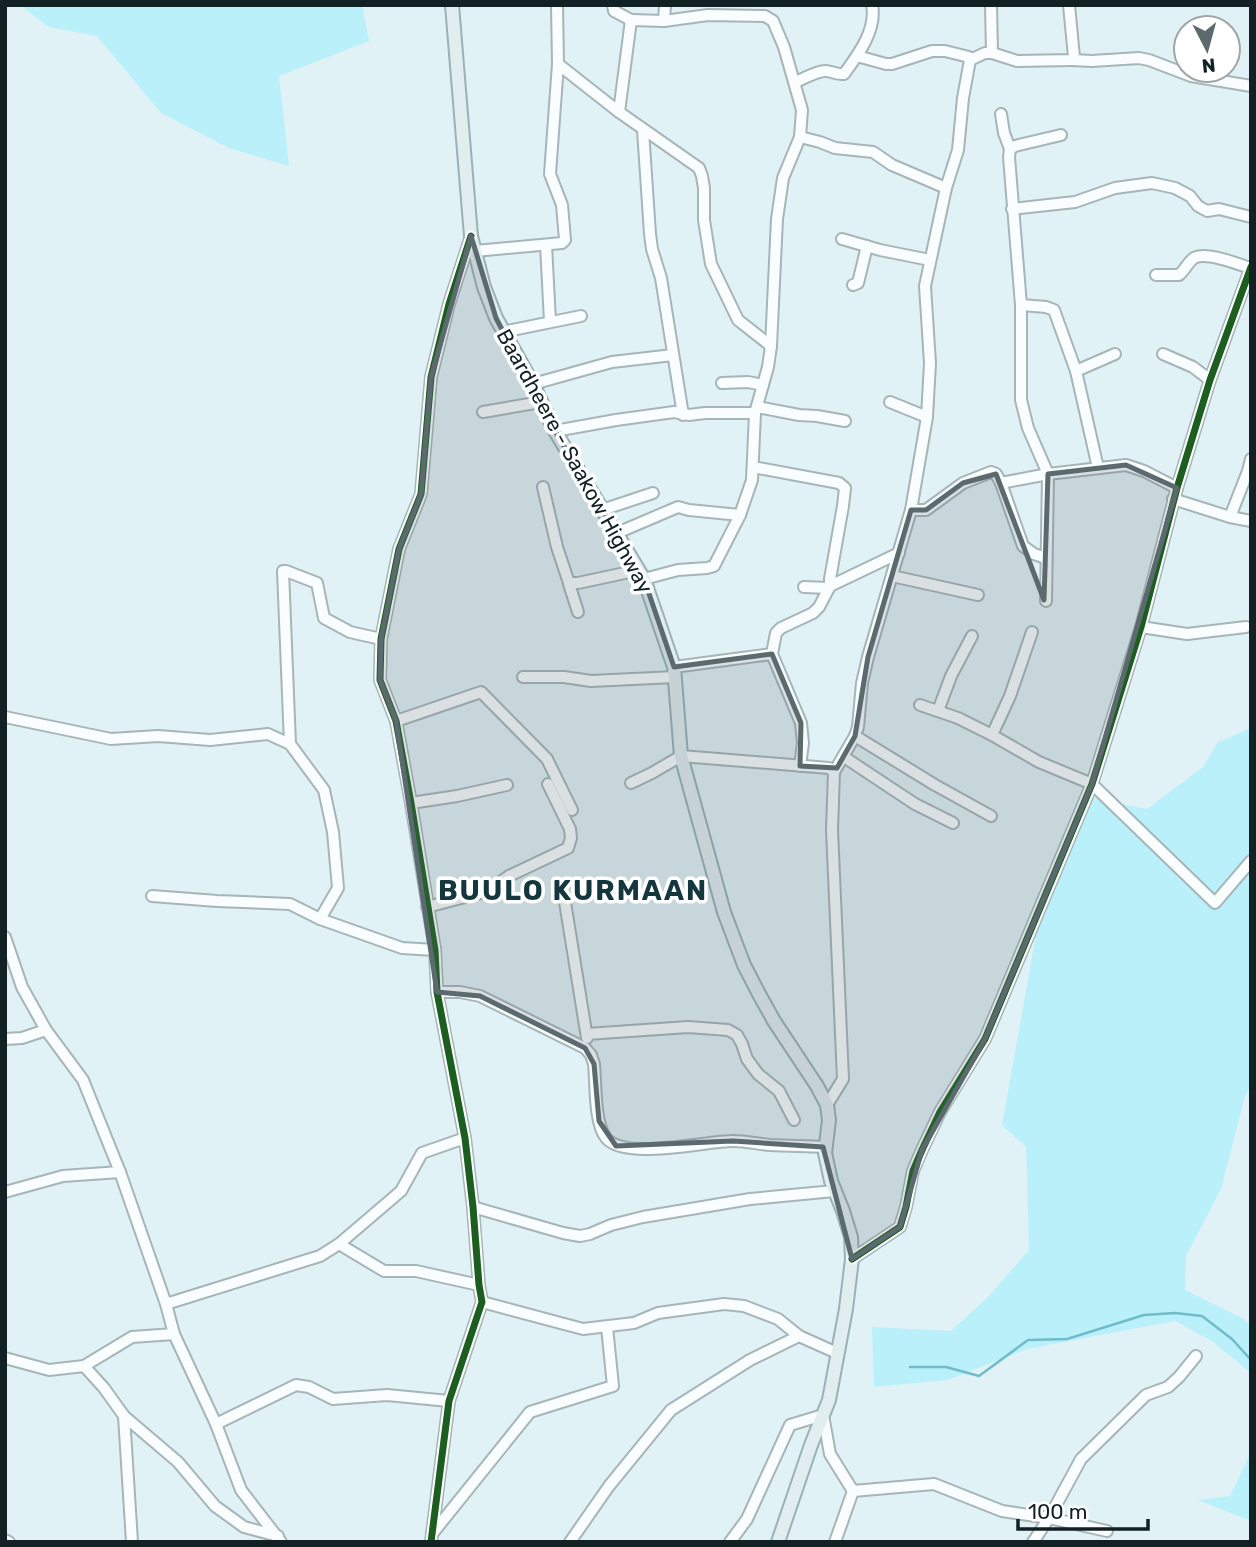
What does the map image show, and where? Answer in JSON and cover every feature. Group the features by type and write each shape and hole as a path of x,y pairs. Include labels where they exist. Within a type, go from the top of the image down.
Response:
{"main road":[{"name":"Baardheere - Saakow Highway","path":"452,5 471,236 484,287 496,318 533,384 555,431 641,574 674,672 681,756 724,912 744,965 774,1021 827,1105"},
{"path":"778,1542 824,1415 834,1378 852,1259 851,1237 834,1191 825,1147 829,1120 827,1105"}],"street":[{"path":"475,251 562,243 566,237 562,205 550,174 558,64 556,5"},
{"path":"569,584 714,566 740,515 752,480 756,410 771,346 777,219 783,178 800,137 802,110 795,82 773,21 765,11 711,10 664,21 631,20 614,12 613,5"},
{"path":"664,21 665,5"},
{"path":"795,82 822,71 844,74 867,36 872,21 872,5"},
{"path":"991,5 992,53"},
{"path":"1069,5 1074,57 1072,60"},
{"path":"618,112 631,20"},
{"path":"857,56 892,64 932,51 945,51 969,57 970,60"},
{"path":"970,60 985,53 1017,61 1139,58 1191,76 1251,86"},
{"path":"827,1105 843,1079 832,830 834,772 858,727 862,683 868,657 911,510 926,417 930,363 925,286 946,188 958,150 970,60"},
{"path":"558,64 618,112 699,168 704,188 704,220 711,264 738,320 771,346"},
{"path":"1001,114 1010,149 1012,209 1021,305 1021,400 1028,428 1048,474 1046,601"},
{"path":"643,130 650,234 661,278 683,415"},
{"path":"1010,149 1027,142 1062,135"},
{"path":"800,137 835,148 873,152 892,165 946,188"},
{"path":"1012,209 1075,202 1115,188 1152,183 1175,188 1207,211 1219,209 1251,217"},
{"path":"431,1538 449,1401 482,1302 478,1285 465,1138 437,992 435,950 396,720 380,680 381,639 399,549 421,494 431,377 449,303 471,236"},
{"path":"842,239 930,260"},
{"path":"546,245 550,321"},
{"path":"853,285 858,283 867,246"},
{"path":"852,1259 900,1227 913,1171 922,1150 940,1112 985,1039 1092,784 1141,627 1175,494 1210,380 1251,267 1202,256 1192,260 1179,275 1156,275"},
{"path":"1021,305 1055,310 1076,371 1098,468"},
{"path":"503,332 581,316"},
{"path":"1076,371 1115,354"},
{"path":"1163,354 1180,361 1210,380"},
{"path":"533,384 612,362 673,355"},
{"path":"722,383 763,384"},
{"path":"483,412 541,402"},
{"path":"890,402 926,417"},
{"path":"555,431 674,412 683,415 756,410 845,421"},
{"path":"1230,517 1251,459"},
{"path":"1001,483 1126,464 1144,471 1175,494 1230,517 1251,521"},
{"path":"753,467 839,483 845,488 829,587 813,613 776,633 772,654 801,723 803,743 800,766"},
{"path":"911,510 926,510 963,483 991,471 1001,483 1023,546 1046,558"},
{"path":"543,487 561,563 578,612"},
{"path":"602,510 653,492"},
{"path":"617,533 678,507 740,515"},
{"path":"804,587 829,587 899,552"},
{"path":"290,744 283,571 317,583 324,618 350,632 381,639"},
{"path":"892,576 978,595"},
{"path":"1141,627 1187,634 1247,627"},
{"path":"992,734 1010,696 1032,632"},
{"path":"938,711 951,676 972,636"},
{"path":"523,677 564,677 591,681 674,672 772,654"},
{"path":"396,720 481,692 547,759 572,810"},
{"path":"920,705 992,734 1039,762 1092,784 1215,903 1251,861"},
{"path":"5,717 111,739 158,736 210,740 268,734 290,744 324,790 332,832 338,888 320,919"},
{"path":"855,736 991,816"},
{"path":"631,783 681,756 829,768 834,772"},
{"path":"844,757 915,804 953,823"},
{"path":"427,906 488,891 509,876 568,848 571,838 569,829 548,784"},
{"path":"411,803 507,785"},
{"path":"152,896 290,904 320,919 402,948 435,950"},
{"path":"564,896 587,1034 585,1048"},
{"path":"5,937 22,987 46,1030 83,1080 120,1172 174,1334 216,1424 241,1490 279,1539"},
{"path":"437,992 460,992 480,996 585,1048 594,1064 599,1121 605,1138 616,1146 636,1150 733,1141 825,1147"},
{"path":"587,1034 688,1027 728,1030 737,1035 747,1059 758,1074 779,1091 794,1120"},
{"path":"5,1039 22,1038 46,1030"},
{"path":"166,1304 320,1255 340,1244 401,1191 422,1153 465,1138"},
{"path":"5,1192 63,1176 120,1172"},
{"path":"473,1207 580,1236 643,1217 750,1199 834,1191"},
{"path":"340,1244 384,1271 416,1271 478,1285"},
{"path":"482,1302 583,1329 634,1323 658,1313 724,1304 744,1307 778,1319 799,1336 836,1353"},
{"path":"431,1538 530,1412 613,1386 607,1327"},
{"path":"5,1358 49,1370 84,1366 132,1337 174,1334"},
{"path":"570,1542 609,1486 671,1410 750,1360 799,1336"},
{"path":"1033,1542 1081,1459 1146,1395 1168,1387 1196,1356"},
{"path":"84,1366 124,1416 178,1462 215,1506 244,1527 279,1539"},
{"path":"216,1424 296,1385 309,1387 333,1399 387,1395 449,1401"},
{"path":"730,1542 747,1519 790,1425 824,1415 830,1454 853,1491"},
{"path":"124,1416 132,1542"},
{"path":"853,1491 934,1484 1002,1511 1107,1531"},
{"path":"835,1542 853,1491"}],"highlighted area":[{"path":"471,236 496,318 555,431 644,579 674,667 772,654 801,723 800,766 837,768 855,736 868,657 911,510 926,510 963,483 996,474 1044,600 1048,474 1126,465 1177,488 1092,784 985,1039 922,1150 900,1227 852,1259 823,1147 733,1141 616,1146 599,1121 594,1064 585,1048 480,996 437,992 396,721 380,680 381,639 399,549 421,494 431,377"}],"shaded area":[{"path":"20,5 362,5 369,41 279,76 289,166 229,148 161,113 97,36 49,27"},
{"path":"1249,729 1251,1086 1245,1096 1221,1189 1186,1256 1185,1290 1244,1319 1251,1326 1251,1373 1212,1341 1175,1321 1027,1349 948,1380 874,1387 872,1327 951,1331 987,1298 1029,1250 1026,1147 1002,1125 1042,901 1093,798 1147,809 1203,767 1218,742"},
{"path":"1251,1452 1251,1521 1198,1500 1230,1496"}],"waterway":[{"path":"910,1367 946,1367 979,1376 1028,1340 1067,1339 1144,1315 1175,1313 1202,1316 1232,1339 1251,1360"}],"cycle path":[{"path":"431,1542 449,1401 482,1302 465,1138 437,992 435,950 396,721 380,680 381,639 399,549 421,494 431,377 449,304 471,236"},
{"path":"852,1259 900,1227 913,1171 922,1150 940,1112 985,1039 1092,784 1141,627 1177,488 1210,380 1251,267"}],"district":[{"name":"BUULO KURMAAN","path":"573,890"}]}
